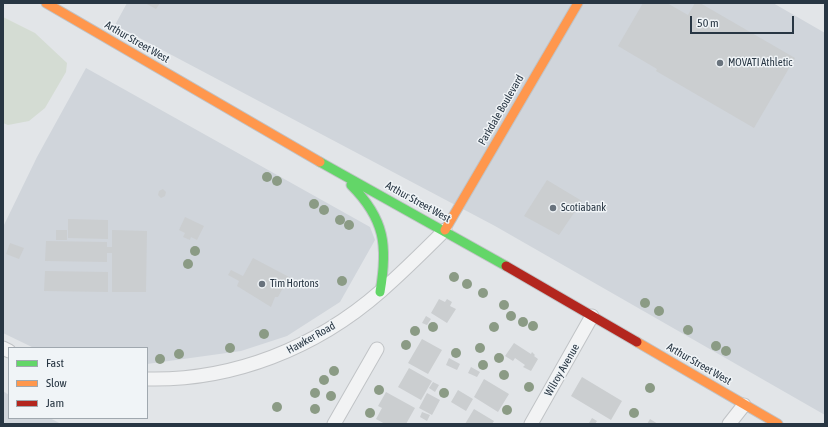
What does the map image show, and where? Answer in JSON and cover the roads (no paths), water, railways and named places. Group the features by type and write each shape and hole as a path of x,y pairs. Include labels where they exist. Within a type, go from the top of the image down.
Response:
{"main road":[{"name":"Arthur Street West","path":"46,3 336,170 445,230 778,424"},
{"name":"Parkdale Boulevard","path":"445,230 578,3"},
{"path":"336,170 366,200 380,223 385,244 385,267 380,292"}],"street":[{"name":"Hawker Road","path":"148,379 175,380 222,373 276,357 327,331 380,292 445,230"},
{"name":"Wilroy Avenue","path":"531,424 592,316"},
{"path":"334,424 377,349"},
{"path":"729,424 744,405"}],"place":[{"name":"MOVATI Athletic","path":"720,63"},
{"name":"Scotiabank","path":"553,208"},
{"name":"Tim Hortons","path":"262,284"}]}
